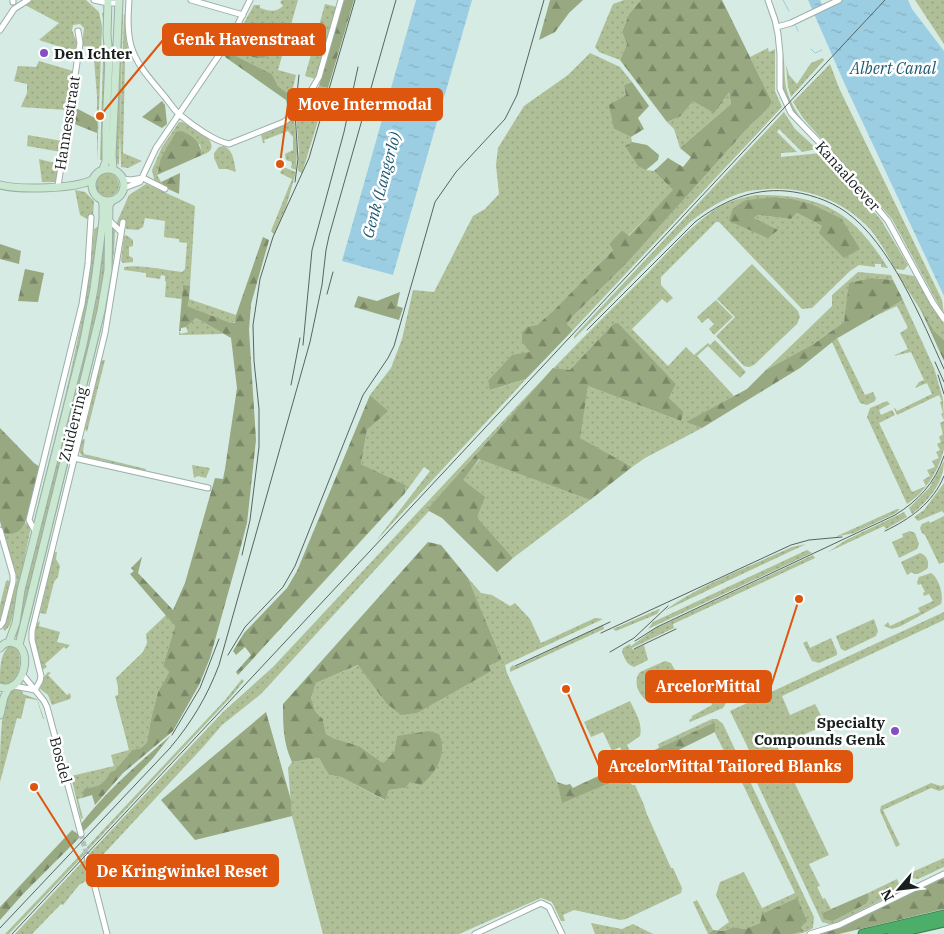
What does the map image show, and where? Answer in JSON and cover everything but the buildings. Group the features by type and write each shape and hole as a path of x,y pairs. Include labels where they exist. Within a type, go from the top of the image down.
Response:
{"highway":[{"path":"863,934 944,916"},
{"path":"892,934 944,922"}],"main road":[{"path":"113,169 119,1"},
{"path":"103,169 106,161 109,56 107,35 108,2"},
{"path":"103,169 113,169 123,178 124,188 119,196 112,200 102,200 92,190 92,180 96,173 103,169"},
{"path":"71,186 92,180"},
{"path":"0,185 24,187 71,186 92,190"},
{"name":"Zuiderring","path":"22,674 24,655 19,645 101,311 108,270 106,219 102,200"},
{"name":"Zuiderring","path":"9,642 16,623 21,590 83,345 106,219 112,200"},
{"path":"0,648 9,642 19,645"},
{"path":"0,715 4,697 22,674"},
{"path":"0,688 11,688"}],"street":[{"path":"0,30 14,9 28,0"},
{"path":"94,0 119,1"},
{"path":"129,0 128,32 136,59 179,114 211,136 229,144 287,120 295,114 320,77 341,0"},
{"path":"191,0 243,15"},
{"path":"124,188 140,182 143,178 156,148 232,36 250,0"},
{"name":"Kanaaloever","path":"768,0 777,27 780,54 780,89 791,113 840,164 888,221 933,303 944,319"},
{"path":"777,27 791,23 838,0"},
{"name":"Hannesstraat","path":"58,186 80,43 78,31"},
{"path":"123,178 130,180 143,178 165,189"},
{"name":"Zuiderring","path":"36,533 29,520 80,311 88,264 90,216"},
{"path":"90,229 106,219 121,232"},
{"name":"Zuiderring","path":"35,690 41,676 32,640 32,631 105,333 123,222"},
{"name":"Zuiderring","path":"74,458 208,488"},
{"path":"0,530 13,575 13,582 3,622 0,626"},
{"name":"Bosdel","path":"22,674 47,707 81,834"},
{"path":"11,688 35,690"},
{"path":"87,856 107,934"},
{"path":"810,934 839,925 944,874"},
{"path":"475,934 541,903 549,907 562,934"}],"green space":[{"path":"32,0 86,0 99,12 102,26 97,163 97,96 93,47 82,46 84,28 80,24 73,25 72,30 77,43 76,52 39,40 59,23 25,5"},
{"path":"282,0 298,0 278,70 296,75 291,96 278,86 272,74 236,56 231,46 254,5 260,5 260,8 272,11 283,6 280,2"},
{"path":"344,0 354,0 328,88 319,86"},
{"path":"550,0 583,0 569,13 555,32 539,40"},
{"path":"624,0 641,0 629,14 622,32 627,44 620,60 599,52 595,47 613,4"},
{"path":"641,0 722,0 772,102 768,109 745,131 627,263 572,317 567,324 573,330 526,379 490,390 488,381 512,355 530,352 522,342 522,333 527,327 537,325 553,311 613,250 609,244 622,230 629,236 673,190 654,171 668,158 683,167 691,157 680,148 731,104 729,92 714,113 693,101 681,116 667,122 620,60 627,44 622,32 629,14"},
{"path":"915,0 944,0 944,44"},
{"path":"325,4 337,7 316,79 305,76"},
{"path":"102,13 106,13 103,117 105,160 100,160 104,26"},
{"path":"119,14 123,14 119,165 114,157 116,150"},
{"path":"124,14 127,46 132,58 130,61 125,61 123,153 142,161 128,168 121,167 120,131"},
{"path":"261,33 269,37 271,52 264,58 252,57 246,46 249,37"},
{"path":"231,47 236,56 272,74 278,86 291,96 292,113 289,114 286,100 225,57"},
{"path":"768,48 769,52 775,49 775,91 782,107 573,330 567,324 572,317 627,263 770,105 772,102 750,57"},
{"path":"782,49 786,86 791,101 809,128 838,160 798,118 786,99 782,84"},
{"path":"590,53 620,67 632,82 624,85 627,95 614,129 631,137 632,142 626,146 646,170 654,171 674,190 628,236 622,230 609,244 613,250 537,325 530,352 488,382 491,390 526,379 376,541 430,471 424,467 405,493 406,485 361,464 367,430 387,411 370,395 391,368 402,339 413,290 434,292 473,216 485,209 499,194 496,165 498,148 524,106 568,75"},
{"path":"823,58 824,60 791,97 786,65 789,75 797,84 811,63"},
{"path":"39,61 73,71 67,110 21,107 27,93 27,84 14,81 18,66 36,67"},
{"path":"830,64 839,88 942,300 944,315 892,219 803,118 793,102"},
{"path":"632,82 649,106 638,118 644,129 631,137 614,129 609,105 626,95 624,85"},
{"path":"319,86 328,88 302,173 298,171 299,151 296,115 306,105"},
{"path":"729,91 731,104 680,148 674,129 667,122 681,116 693,101"},
{"path":"162,101 165,105 167,124 162,128 142,117"},
{"path":"74,107 97,119 97,133 72,123"},
{"path":"784,112 795,129 817,149 802,152 779,129 777,132 797,152 781,153 781,157 821,153 842,174 881,220 908,265 904,270 895,269 878,240 865,224 855,215 832,201 795,190 768,189 748,191 720,202 689,223 574,339 574,336"},
{"path":"294,117 297,150 296,170 291,168 292,162 286,160 285,154 293,150 293,137 288,131 264,140 265,143 263,143 261,135 279,127"},
{"path":"179,122 191,126 205,135 212,146 209,151 202,155 200,144 158,169 157,175 164,187 155,183 152,170 162,147"},
{"path":"179,131 195,139 200,146 202,155 157,175 161,158 176,132"},
{"path":"28,135 62,141 61,152 27,146"},
{"path":"632,142 647,145 659,155 658,160 646,170 638,166 625,146"},
{"path":"224,146 232,154 236,172 219,169 214,153 219,147"},
{"path":"39,159 59,164 55,182 42,182"},
{"path":"283,167 296,172 286,207 274,234 271,231 292,179 280,173"},
{"path":"107,173 115,177 119,185 115,193 107,197 99,193 95,185 99,177"},
{"path":"180,173 179,194 164,187 161,182"},
{"path":"146,184 195,206 190,286 183,286 182,299 165,297 165,276 161,275 160,279 146,277 146,273 124,270 124,267 130,266 182,272 185,269 187,243 179,242 179,239 164,237 165,221 145,218 143,227 138,230 126,229 126,222 121,221 119,226 116,224 129,195"},
{"path":"75,190 85,192 94,201 93,216 87,219 80,215"},
{"path":"756,195 800,198 818,203 834,210 849,220 875,249 888,268 881,267 881,264 875,264 875,267 859,265 850,271 812,308 802,309 719,222 716,222 661,277 661,285 673,298 667,303 662,299 632,329 668,366 686,347 694,355 708,343 710,345 715,340 746,372 740,378 708,346 697,356 734,396 687,422 702,428 645,458 632,467 579,438 588,386 681,421 684,412 669,398 676,384 618,324 613,324 570,371 554,368 685,234 715,209 732,201","holes":["776,197 809,205 841,218 822,226 797,213 791,219 758,215 754,218 777,230 733,208"]},
{"path":"776,197 811,204 841,218 860,249 844,258 819,233 822,226 797,213 791,219 758,215 754,218 778,230 768,238 729,221 733,208 746,200"},
{"path":"105,208 108,231 104,285 18,637 14,636 21,602 88,333"},
{"path":"101,225 83,327 34,525 78,340 94,229"},
{"path":"110,226 115,230 114,253 101,330 31,616 24,637 100,326"},
{"path":"126,235 133,240 133,246 129,247 129,256 133,258 133,262 123,263 121,261 124,236"},
{"path":"263,237 269,240 251,304 249,330 256,440 247,523 210,658 199,685 173,731 123,773 95,805 92,795 82,798 84,789 103,783 110,772 115,770 132,750 141,748 147,742 158,692 169,672 163,666 175,626 130,574 134,571 131,568 142,557 138,573 173,610 185,583 215,478 223,479 225,469 237,388 231,338 196,318 179,331 183,285 190,286 187,306 235,323 236,315"},
{"path":"0,244 21,251 19,264 0,259"},
{"path":"752,264 798,311 800,317 797,324 754,365 749,367 744,366 716,336 735,317 717,299"},
{"path":"25,269 44,273 38,302 18,301"},
{"path":"858,272 891,275 893,280 872,278 844,322 815,343 766,370 832,306 832,295"},
{"path":"897,273 914,276 944,324 944,340 934,331"},
{"path":"872,278 893,280 903,300 836,339 800,368 702,428 686,422 747,389 766,370 815,343 844,322 849,283"},
{"path":"400,292 397,306 403,308 399,320 354,307 358,296 377,301"},
{"path":"189,299 236,315 236,322 231,323 186,306"},
{"path":"716,300 733,317 714,335 709,329 714,324 708,318 702,323 697,317"},
{"path":"903,300 934,368 943,399 944,420 941,414 943,413 940,402 942,401 939,395 897,415 894,409 897,411 932,394 927,383 915,388 919,382 924,380 911,352 893,356 908,349 900,333 908,328 897,306 873,317"},
{"path":"919,306 934,331 944,340 944,361"},
{"path":"196,318 222,334 179,335 179,331 181,334 188,332 186,327"},
{"path":"618,323 676,384 669,398 684,412 681,421 588,386 580,438 632,467 590,500 479,459 463,480 485,497 477,517 513,558 497,572 442,518 429,511 429,507 553,368 570,370 613,324"},
{"path":"837,338 865,395 873,392 876,398 875,401 867,405 860,403 832,342"},
{"path":"105,360 87,432 85,429 101,361"},
{"path":"546,376 429,507 429,511 261,694 222,725 99,859 95,862 93,861 89,854 223,712 273,667"},
{"path":"370,395 388,411 367,430 361,464 406,485 405,493 238,675 236,672 251,655 245,647 236,655 233,651 244,633 287,588 297,571"},
{"path":"887,401 890,404 879,410 881,415 892,410 895,415 879,423 912,492 926,486 920,494 907,504 867,417 870,408"},
{"path":"944,421 944,449 939,465 926,486 923,480 930,476 927,470 935,467 932,461 939,458 936,452 940,450 937,444 941,442 939,437 943,434 940,423"},
{"path":"0,428 40,467 25,523 19,531 10,534 3,533 0,521"},
{"path":"85,439 84,454 146,469 145,471 82,456 79,451 82,440"},
{"path":"480,459 590,500 513,558 477,517 462,480"},
{"path":"944,461 941,477 934,491 912,514 909,508 929,488"},
{"path":"192,465 210,468 206,478 198,476 194,478"},
{"path":"944,483 944,513 942,511 918,521 914,517 924,510"},
{"path":"900,509 896,513 854,533 835,537"},
{"path":"904,512 907,517 886,529 884,526 828,552 846,540"},
{"path":"944,516 944,562 939,564 920,528 922,524 929,521 930,523"},
{"path":"25,523 31,527 12,618 10,625 5,631 3,629 17,580 3,533 23,527"},
{"path":"910,531 915,533 919,544 917,549 899,558 892,542 903,537 902,534"},
{"path":"428,542 441,545 468,578 502,660 489,666 491,671 417,713 401,715 386,703 358,665 316,683 311,698 315,711 323,719 326,734 359,746 383,763 394,752 397,736 429,731 439,734 442,748 436,769 421,785 410,782 405,788 389,790 385,800 341,777 329,775 319,758 292,762 285,741 283,704"},
{"path":"806,544 664,611 693,592 726,576 792,547"},
{"path":"807,550 812,553 648,629 653,622"},
{"path":"54,552 57,552 56,559 60,566 58,577 54,582 46,614 40,613"},
{"path":"920,553 927,560 927,569 918,574 912,572 907,575 901,562"},
{"path":"813,555 815,558 673,624 674,628 632,648 633,650 644,645 648,660 634,667 625,659 622,652 623,648 630,644 631,646 656,628"},
{"path":"931,573 940,587 941,604 901,626 892,629 884,626 888,622 890,626 920,612 918,608 933,601 929,594 924,596 923,593 925,592 921,584 918,585 917,582 919,577"},
{"path":"468,578 481,593 492,595 510,606 515,603 530,619 541,643 595,618 603,619 505,665 507,673 557,782 562,802 626,776 632,785 635,785 671,868 673,868 682,888 681,893 626,919 620,920 574,910 563,915 565,921 561,921 552,902 541,898 459,934 323,934 292,816 288,768 292,762 319,758 329,775 341,777 384,800 389,790 405,788 397,736 394,752 383,763 359,746 326,734 323,719 315,711 311,698 316,683 359,665 386,703 491,671 489,666 502,660"},
{"path":"8,580 10,585 0,620 0,605 6,581"},
{"path":"659,609 657,614 616,631 613,629"},
{"path":"944,612 944,620 782,696 790,715 815,704 826,725 777,746 829,855 809,864 820,886 817,887 831,909 822,913 833,921 866,904 869,899 868,893 897,879 900,886 895,893 836,923 822,922 744,755 750,752 730,711"},
{"path":"166,615 175,626 163,666 169,672 158,692 147,742 141,748 132,750 115,770 110,772 103,783 84,790 82,798 78,799 83,818 81,819 71,776 114,766 111,755 129,750 115,696 118,695 116,678 143,652 147,643 146,634"},
{"path":"874,619 878,631 876,636 845,651 841,649 836,636"},
{"path":"40,621 39,626 60,632 57,642 70,645 66,649 64,647 45,664 47,667 42,670 34,639 37,623"},
{"path":"603,625 604,629 510,672 510,668 513,665 515,667"},
{"path":"831,638 837,655 819,663 812,661 803,643 807,641 810,648"},
{"path":"10,646 17,648 20,660 15,679 6,685 0,683 2,657"},
{"path":"665,661 671,663 677,674 665,680 660,692 662,697 650,702 643,697 638,689 638,676 640,672"},
{"path":"48,672 51,673 48,675 67,695 70,693 70,699 52,705 48,695 40,689"},
{"path":"242,679 244,681 231,697 88,850 87,847 225,700"},
{"path":"21,688 23,694 37,699 44,719 37,700 26,698 21,719 17,718 0,782 1,738 7,695 15,689"},
{"path":"722,697 726,703 723,708 690,722 689,720 692,716 712,705 711,702"},
{"path":"630,701 638,718 641,731 640,736 627,745 630,751 623,754 620,747 612,751 603,732 591,737 584,722"},
{"path":"266,712 291,800 292,816 195,840 161,800"},
{"path":"712,719 717,719 723,724 814,917 813,928 808,931 793,934 802,931 801,927 760,923 745,929 733,927 724,931 718,930 729,922 716,895 720,882 744,872 762,908 795,893 734,766 730,763 715,733 715,722 659,748 658,744"},
{"path":"715,722 715,732 626,776 562,803 557,782 566,785 570,784 573,788"},
{"path":"171,735 153,758 83,832 81,824 102,800 124,777"},
{"path":"931,783 944,785 944,789 939,791 931,788 883,810 900,845 896,847 880,811 881,806"},
{"path":"72,830 78,834 79,838 0,920 0,907"},
{"path":"83,852 84,855 9,934 5,934"},
{"path":"944,858 944,867 918,879 912,878 910,873"},
{"path":"85,859 87,867 86,881 79,885 63,905 61,904 32,934 15,934"},
{"path":"944,878 944,909 839,934 819,934"},
{"path":"868,893 869,899 866,904 833,921 824,919 822,913"},
{"path":"797,898 807,921 801,927 803,931 793,934 708,934 713,930 724,931 733,927 745,929 760,923 762,914"},
{"path":"697,900 713,930 708,934 693,902"},
{"path":"591,923 622,929 633,924 653,934 595,934"}],"water":[{"name":"Genk (Langerlo)","path":"416,0 472,0 393,275 342,261"},
{"name":"Albert Canal","path":"808,0 820,0 825,10 841,2 840,0 908,0 912,9 944,51 944,296 846,87"}],"waterway":[{"path":"783,0 789,11"},
{"path":"796,26 798,31"},
{"path":"811,49 815,53 822,50"}],"tunnel":[{"path":"81,834 87,856"}],"railway":[{"path":"242,555 250,520 259,447 259,409 254,361 253,325 260,279 273,237 309,158 355,0"},
{"path":"0,928 170,748 198,709 214,677 219,665 310,342 322,285 329,236 396,0"},
{"path":"228,655 245,627 283,587 295,566 363,395 394,346 435,202 456,172 505,119 517,95 544,0"},
{"path":"12,934 885,0"},
{"path":"303,345 312,250 344,132 358,67"},
{"path":"295,182 298,159 295,113 299,75"},
{"path":"587,330 695,222 715,208 749,194 786,191 810,195 832,204 846,212 862,226 891,262 926,328 944,369"},
{"path":"327,294 333,272"},
{"path":"291,385 300,338"},
{"path":"935,362 944,382"},
{"path":"938,375 944,394"},
{"path":"635,641 657,627 895,515 911,504 931,483 944,456"},
{"path":"885,531 920,509 934,494 944,476"},
{"path":"601,633 791,545 809,540 842,537"},
{"path":"610,652 634,638 668,606"},
{"path":"515,666 610,622"},
{"path":"634,649 676,629"},
{"path":"172,735 200,688 219,639"}],"place":[{"name":"Den Ichter","path":"44,53"},
{"name":"Genk Havenstraat","path":"100,116"},
{"name":"Move Intermodal","path":"280,164"},
{"name":"ArcelorMittal","path":"799,599"},
{"name":"ArcelorMittal Tailored Blanks","path":"566,689"},
{"name":"Specialty Compounds Genk","path":"895,731"},
{"name":"De Kringwinkel Reset","path":"34,787"}]}
